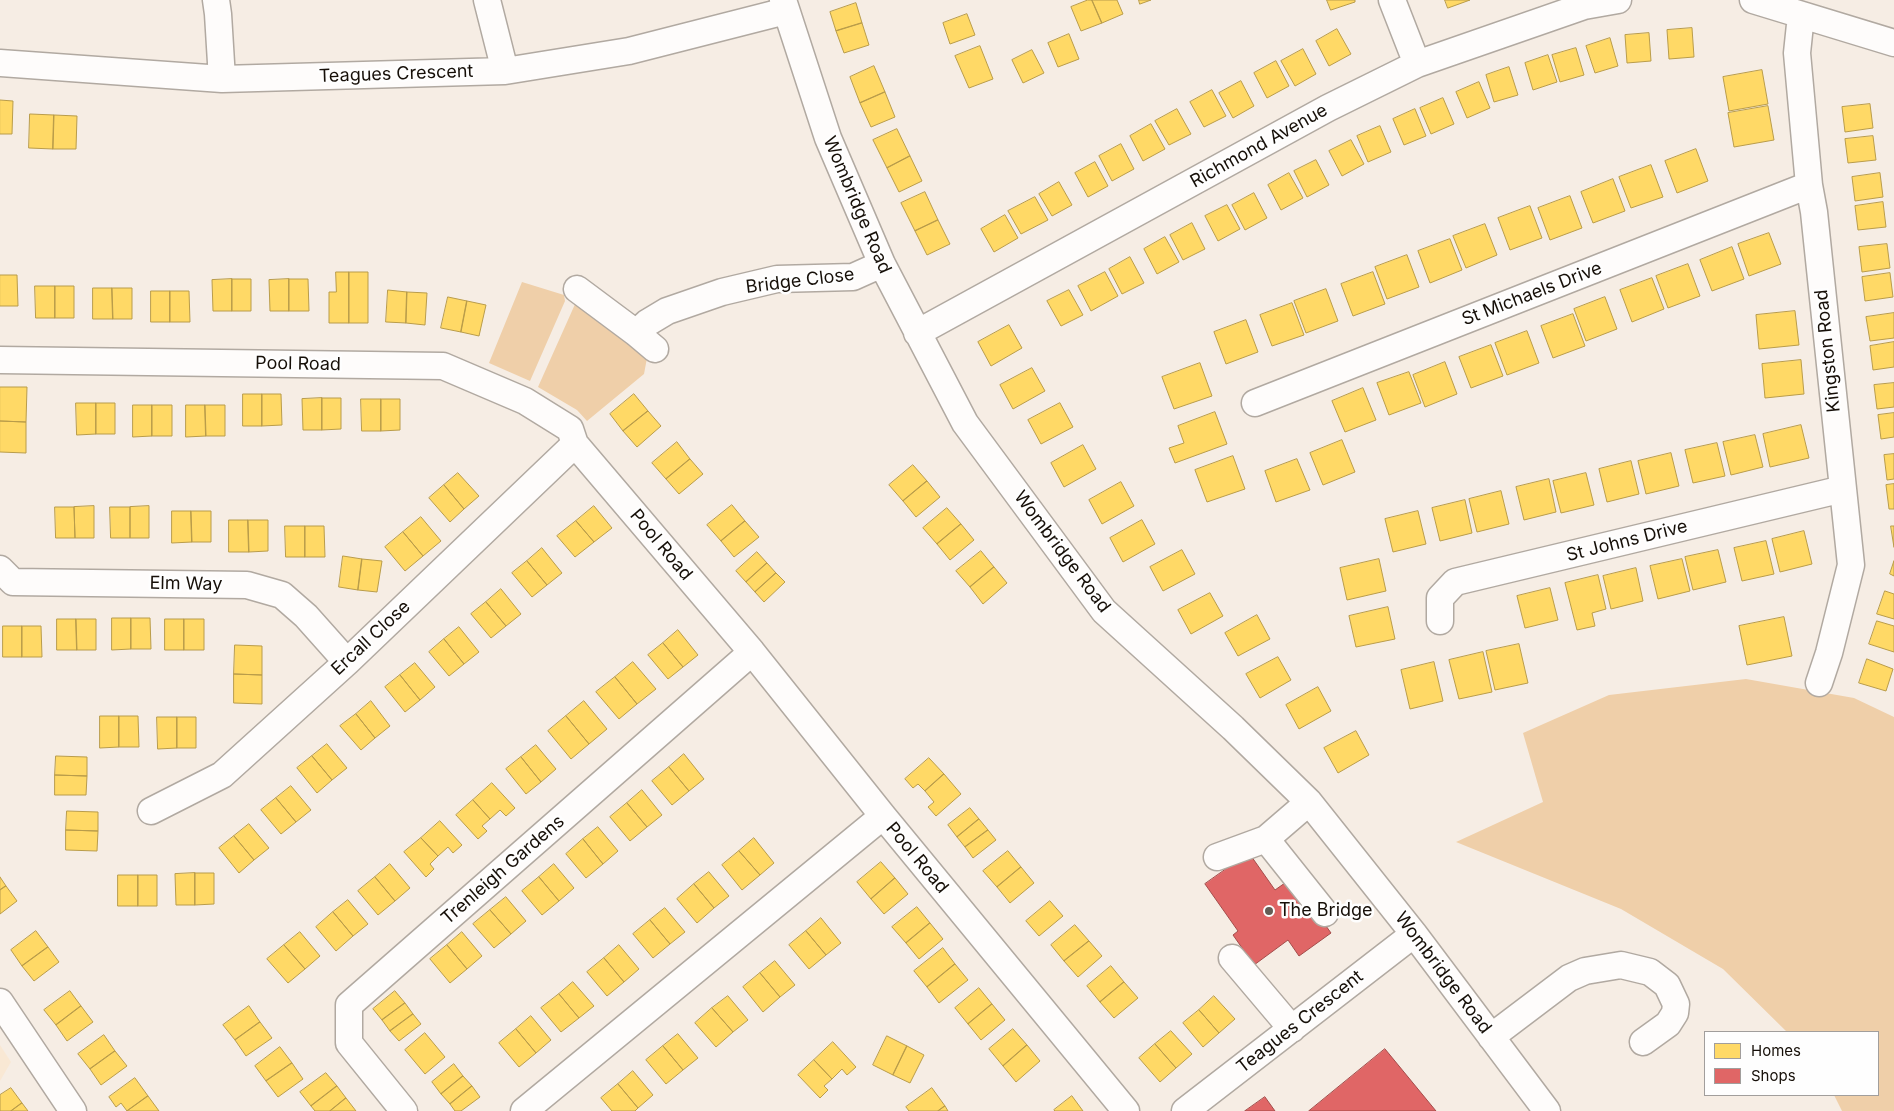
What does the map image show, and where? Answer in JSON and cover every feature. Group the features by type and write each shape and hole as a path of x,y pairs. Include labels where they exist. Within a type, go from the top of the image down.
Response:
{"street":[{"path":"216,0 222,78"},
{"path":"487,0 504,71"},
{"path":"1392,0 1417,64"},
{"name":"Richmond Avenue","path":"916,332 1328,108 1417,64 1584,6 1618,0"},
{"path":"1752,0 1894,43"},
{"name":"Teagues Crescent","path":"0,63 222,78 504,71 629,51 785,5"},
{"name":"Wombridge Road","path":"785,5 828,138 882,264 965,423 1104,611 1234,728 1309,802 1414,934 1547,1111"},
{"name":"Kingston Road","path":"1801,16 1797,52 1809,185 1814,212 1851,564 1829,653 1819,683"},
{"name":"St Michaels Drive","path":"1255,403 1809,185"},
{"name":"Bridge Close","path":"577,289 645,341 647,323 667,310 722,292 777,279 853,277 882,264"},
{"name":"Pool Road","path":"0,360 443,366 525,401 570,430 575,444 752,652 882,816 1126,1111"},
{"name":"Ercall Close","path":"152,811 222,775 347,662 575,444"},
{"name":"St Johns Drive","path":"1440,621 1440,598 1456,582 1842,489"},
{"name":"Elm Way","path":"0,570 13,582 247,585 282,595 306,616 347,662"},
{"name":"Trenleigh Gardens","path":"404,1111 349,1043 349,1005 752,652"},
{"path":"1218,857 1266,839 1309,802"},
{"path":"524,1111 882,816"},
{"path":"1266,839 1325,913"},
{"name":"Teagues Crescent","path":"1185,1111 1414,934"},
{"path":"1232,958 1292,1029"},
{"path":"1491,1037 1569,978 1585,971 1622,965 1650,972 1667,985 1676,1004 1675,1013 1668,1024 1643,1042"},
{"path":"0,1002 74,1111"}],"shaded area":[{"path":"522,282 564,295 565,301 530,381 489,363"},
{"path":"576,302 647,358 644,374 587,421 577,410 538,387"},
{"path":"1746,679 1854,698 1894,717 1894,1111 1842,1111 1834,1096 1879,1096 1879,1031 1786,1031 1723,969 1621,909 1456,842 1543,802 1523,733 1609,695"},
{"path":"0,1045 11,1062 0,1081"}],"building: Homes":[{"path":"1092,0 1102,23 1081,31 1071,7"},
{"path":"1092,0 1117,0 1123,14 1102,23"},
{"path":"1139,0 1151,0 1140,4"},
{"path":"1327,0 1355,0 1355,2 1331,10"},
{"path":"1445,0 1470,0 1448,8"},
{"path":"856,3 862,23 836,31 830,12"},
{"path":"967,14 975,35 950,44 943,23"},
{"path":"862,23 869,45 844,53 836,31"},
{"path":"1692,28 1694,57 1669,59 1667,30"},
{"path":"1337,29 1351,54 1329,66 1316,41"},
{"path":"1649,33 1651,61 1627,63 1625,35"},
{"path":"1069,34 1079,59 1058,67 1048,43"},
{"path":"1610,38 1618,66 1595,73 1586,46"},
{"path":"980,46 993,79 969,88 955,56"},
{"path":"1576,48 1584,75 1560,82 1552,55"},
{"path":"1303,49 1316,74 1295,86 1281,61"},
{"path":"1032,50 1044,73 1023,83 1012,60"},
{"path":"1548,55 1557,82 1533,90 1525,63"},
{"path":"1276,61 1289,86 1267,98 1254,73"},
{"path":"874,66 885,92 860,103 850,77"},
{"path":"1509,67 1518,95 1494,102 1486,75"},
{"path":"1762,70 1768,104 1729,111 1723,77"},
{"path":"1241,81 1254,106 1233,118 1219,93"},
{"path":"1479,82 1490,108 1467,118 1456,92"},
{"path":"1212,90 1226,116 1204,127 1190,102"},
{"path":"885,92 895,117 871,127 860,103"},
{"path":"1443,98 1454,124 1431,134 1420,108"},
{"path":"0,100 13,101 12,134 0,134"},
{"path":"1870,104 1873,128 1845,132 1842,107"},
{"path":"1768,106 1774,140 1734,147 1728,113"},
{"path":"1177,109 1191,134 1169,145 1155,121"},
{"path":"1415,109 1426,136 1404,145 1393,119"},
{"path":"30,114 54,115 53,149 29,148"},
{"path":"54,115 77,116 76,149 53,149"},
{"path":"1151,124 1165,149 1143,161 1130,136"},
{"path":"1380,126 1391,152 1368,162 1357,136"},
{"path":"897,129 910,156 887,168 873,140"},
{"path":"1873,136 1876,160 1848,163 1845,139"},
{"path":"1351,140 1364,164 1342,176 1329,151"},
{"path":"1121,144 1134,169 1112,181 1099,156"},
{"path":"1696,149 1708,181 1677,193 1665,161"},
{"path":"910,156 922,181 899,192 887,168"},
{"path":"1316,160 1329,185 1307,197 1294,171"},
{"path":"1095,162 1108,186 1088,197 1075,173"},
{"path":"1651,165 1663,197 1631,208 1619,177"},
{"path":"1289,173 1303,198 1281,210 1268,185"},
{"path":"1880,173 1883,197 1855,201 1852,177"},
{"path":"1613,179 1625,211 1593,223 1581,192"},
{"path":"1059,182 1072,205 1052,216 1039,194"},
{"path":"925,192 938,220 915,231 901,203"},
{"path":"1254,193 1267,218 1245,230 1232,205"},
{"path":"1570,196 1582,228 1550,240 1538,208"},
{"path":"1035,197 1048,220 1021,234 1008,211"},
{"path":"1883,202 1886,227 1858,230 1855,206"},
{"path":"1227,205 1240,229 1218,241 1205,216"},
{"path":"1530,206 1542,238 1510,250 1498,218"},
{"path":"1005,215 1018,238 994,252 981,229"},
{"path":"938,220 950,244 927,255 915,231"},
{"path":"1192,223 1205,249 1183,260 1170,235"},
{"path":"1485,224 1497,255 1466,268 1453,236"},
{"path":"1769,233 1781,264 1749,276 1738,244"},
{"path":"1165,237 1179,262 1157,274 1144,249"},
{"path":"1450,239 1462,270 1430,283 1418,251"},
{"path":"1887,244 1890,268 1862,272 1859,247"},
{"path":"1732,247 1744,279 1712,291 1700,260"},
{"path":"1407,255 1419,287 1387,299 1375,267"},
{"path":"1130,257 1144,283 1122,294 1109,269"},
{"path":"1688,264 1700,296 1668,308 1656,276"},
{"path":"336,272 349,272 349,323 329,323 329,292 336,292"},
{"path":"349,272 368,272 368,323 349,323"},
{"path":"1105,272 1118,296 1091,311 1078,286"},
{"path":"1373,272 1385,304 1353,316 1341,284"},
{"path":"1890,273 1893,297 1865,301 1862,277"},
{"path":"0,275 17,275 18,306 0,306"},
{"path":"1652,278 1664,309 1632,322 1620,290"},
{"path":"232,279 232,311 213,311 212,280"},
{"path":"232,279 251,279 251,311 232,311"},
{"path":"289,279 308,279 309,311 289,311"},
{"path":"289,279 289,311 270,311 269,280"},
{"path":"35,286 55,286 55,318 36,318"},
{"path":"55,286 74,286 74,318 55,318"},
{"path":"93,288 112,288 113,319 93,319"},
{"path":"112,288 132,288 132,319 113,319"},
{"path":"1326,289 1338,321 1306,333 1294,301"},
{"path":"388,290 407,292 406,323 386,322"},
{"path":"1069,290 1083,315 1061,326 1047,301"},
{"path":"151,291 170,291 170,322 151,322"},
{"path":"170,291 189,291 190,322 170,322"},
{"path":"407,292 427,293 425,325 406,323"},
{"path":"448,297 467,301 461,332 441,328"},
{"path":"1605,297 1617,329 1586,341 1574,309"},
{"path":"467,301 486,305 479,336 461,332"},
{"path":"1292,303 1304,335 1272,346 1260,315"},
{"path":"1795,311 1799,345 1759,349 1756,315"},
{"path":"1894,313 1894,338 1870,341 1866,317"},
{"path":"1573,314 1585,346 1553,358 1541,326"},
{"path":"1246,320 1258,352 1226,364 1214,332"},
{"path":"1009,325 1022,348 991,366 978,342"},
{"path":"1527,331 1539,363 1507,375 1495,343"},
{"path":"1894,342 1894,367 1873,370 1870,346"},
{"path":"1491,345 1503,376 1471,388 1459,357"},
{"path":"1801,360 1804,394 1765,398 1762,364"},
{"path":"1445,362 1457,394 1425,407 1413,375"},
{"path":"1200,363 1212,396 1174,409 1162,377"},
{"path":"1032,368 1045,391 1013,409 1000,385"},
{"path":"1409,372 1421,403 1389,415 1377,383"},
{"path":"1894,383 1894,407 1877,409 1874,385"},
{"path":"0,387 27,387 26,422 0,421"},
{"path":"1363,388 1376,420 1345,432 1332,401"},
{"path":"243,394 262,394 262,426 243,426"},
{"path":"262,394 281,394 282,425 262,426"},
{"path":"634,394 648,411 623,431 610,414"},
{"path":"322,398 322,430 303,430 302,399"},
{"path":"322,398 341,398 341,429 322,430"},
{"path":"361,399 381,399 381,431 362,431"},
{"path":"381,399 400,399 400,430 381,431"},
{"path":"76,403 96,403 96,434 77,435"},
{"path":"96,403 115,403 115,434 96,434"},
{"path":"1060,403 1073,427 1041,444 1028,420"},
{"path":"133,405 152,405 152,436 133,437"},
{"path":"152,405 172,405 172,436 152,436"},
{"path":"186,405 205,405 206,436 186,437"},
{"path":"205,405 225,405 225,436 206,436"},
{"path":"648,411 661,426 637,447 623,431"},
{"path":"1215,412 1227,444 1175,463 1169,448 1184,443 1178,426"},
{"path":"1894,413 1894,437 1881,439 1878,415"},
{"path":"0,421 26,422 26,453 0,452"},
{"path":"1801,425 1809,458 1770,467 1763,434"},
{"path":"1755,435 1763,467 1731,475 1723,442"},
{"path":"1342,440 1355,472 1323,485 1310,453"},
{"path":"677,442 690,459 666,479 652,463"},
{"path":"1717,443 1725,476 1693,483 1685,450"},
{"path":"1083,445 1096,469 1064,487 1051,463"},
{"path":"1671,453 1679,486 1646,494 1638,461"},
{"path":"1894,454 1894,479 1887,480 1884,455"},
{"path":"1233,456 1245,489 1207,502 1195,470"},
{"path":"690,459 703,474 679,494 666,479"},
{"path":"1297,459 1310,490 1276,502 1265,471"},
{"path":"1631,461 1639,494 1607,502 1599,469"},
{"path":"913,465 927,481 903,501 889,485"},
{"path":"458,473 479,496 464,509 444,485"},
{"path":"1586,473 1594,505 1561,513 1553,481"},
{"path":"1549,479 1556,512 1524,520 1516,487"},
{"path":"927,481 940,497 916,517 903,501"},
{"path":"1121,482 1134,506 1102,524 1089,500"},
{"path":"1894,484 1894,509 1889,509 1886,485"},
{"path":"444,485 464,509 450,522 429,498"},
{"path":"1501,491 1509,524 1477,532 1469,499"},
{"path":"1465,500 1472,533 1440,541 1432,508"},
{"path":"732,505 745,521 721,541 707,525"},
{"path":"94,506 94,538 75,538 74,507"},
{"path":"149,506 149,538 130,538 130,507"},
{"path":"594,506 612,528 594,542 576,521"},
{"path":"55,507 74,507 75,538 56,538"},
{"path":"110,507 130,507 130,538 111,538"},
{"path":"947,508 961,524 937,544 923,528"},
{"path":"172,511 191,511 192,542 172,543"},
{"path":"191,511 211,511 211,542 192,542"},
{"path":"1418,511 1426,544 1393,552 1385,519"},
{"path":"421,517 441,541 423,556 403,532"},
{"path":"229,520 248,520 249,552 229,552"},
{"path":"248,520 268,520 268,551 249,552"},
{"path":"1142,520 1155,544 1123,562 1110,538"},
{"path":"576,521 594,542 575,557 557,536"},
{"path":"745,521 759,537 734,557 721,541"},
{"path":"961,524 974,540 950,560 937,544"},
{"path":"285,526 305,526 305,557 286,557"},
{"path":"305,526 324,526 325,557 305,557"},
{"path":"1891,526 1894,526 1894,547"},
{"path":"1804,531 1812,564 1780,572 1772,539"},
{"path":"403,532 423,556 405,571 385,547"},
{"path":"1766,541 1774,574 1742,581 1734,548"},
{"path":"542,548 562,573 547,585 527,561"},
{"path":"1182,550 1195,574 1163,591 1150,567"},
{"path":"1718,550 1726,582 1693,590 1685,557"},
{"path":"981,551 994,567 970,587 956,571"},
{"path":"757,552 767,563 746,582 736,571"},
{"path":"343,556 362,559 358,590 339,587"},
{"path":"362,559 382,561 377,592 358,590"},
{"path":"1379,559 1386,591 1347,600 1340,568"},
{"path":"1682,559 1690,591 1658,599 1650,566"},
{"path":"527,561 547,585 532,597 512,573"},
{"path":"1894,561 1894,576 1890,574"},
{"path":"767,563 776,573 755,592 746,582"},
{"path":"994,567 1007,583 983,604 970,587"},
{"path":"1636,568 1643,601 1611,609 1603,576"},
{"path":"776,573 785,582 764,602 755,592"},
{"path":"1598,575 1606,609 1592,613 1595,626 1577,630 1565,583"},
{"path":"1550,588 1558,620 1525,628 1517,596"},
{"path":"501,589 521,614 506,626 486,602"},
{"path":"1885,591 1894,594 1894,619 1877,614"},
{"path":"1210,593 1223,616 1191,634 1178,610"},
{"path":"486,602 506,626 491,638 471,614"},
{"path":"1388,607 1395,639 1356,647 1349,616"},
{"path":"1257,615 1270,639 1238,656 1225,633"},
{"path":"1784,617 1792,656 1747,665 1739,626"},
{"path":"112,618 131,618 131,649 112,650"},
{"path":"131,618 150,618 151,649 131,649"},
{"path":"57,619 76,619 77,650 57,650"},
{"path":"76,619 96,619 96,650 77,650"},
{"path":"165,619 184,619 184,650 165,650"},
{"path":"184,619 204,619 204,650 184,650"},
{"path":"1877,621 1894,626 1894,652 1869,644"},
{"path":"3,626 22,626 22,657 3,657"},
{"path":"22,626 41,626 42,657 22,657"},
{"path":"459,627 479,652 464,664 444,639"},
{"path":"678,630 698,655 683,667 663,643"},
{"path":"444,639 464,664 449,676 429,652"},
{"path":"663,643 683,667 668,679 648,655"},
{"path":"1519,644 1528,683 1495,690 1486,651"},
{"path":"235,645 262,646 262,675 234,674"},
{"path":"1483,652 1492,692 1459,699 1449,660"},
{"path":"1278,657 1291,680 1260,698 1246,674"},
{"path":"1867,659 1893,669 1886,691 1859,683"},
{"path":"633,662 656,689 637,704 615,677"},
{"path":"1434,662 1443,701 1410,709 1401,670"},
{"path":"415,663 435,687 420,700 400,675"},
{"path":"234,674 262,675 262,704 234,703"},
{"path":"400,675 420,700 405,712 385,687"},
{"path":"615,677 637,704 619,719 596,692"},
{"path":"1318,687 1331,711 1299,729 1286,705"},
{"path":"371,701 390,726 375,738 356,714"},
{"path":"584,701 607,729 589,744 566,716"},
{"path":"356,714 375,738 361,750 340,726"},
{"path":"100,716 119,716 119,747 100,748"},
{"path":"119,716 138,716 139,747 119,747"},
{"path":"566,716 589,744 571,759 548,731"},
{"path":"157,717 177,717 177,748 158,749"},
{"path":"177,717 196,717 196,748 177,748"},
{"path":"1356,731 1369,755 1338,773 1324,748"},
{"path":"327,744 347,768 332,780 312,756"},
{"path":"536,745 556,769 541,782 521,757"},
{"path":"684,754 704,779 689,791 669,767"},
{"path":"56,756 87,757 87,776 55,775"},
{"path":"312,756 332,780 317,793 297,768"},
{"path":"521,757 541,782 526,794 506,769"},
{"path":"929,758 944,774 925,791 918,784 913,788 905,779"},
{"path":"669,767 689,791 672,805 652,781"},
{"path":"944,774 961,794 936,816 928,807 934,802 925,791"},
{"path":"55,775 87,776 86,795 55,795"},
{"path":"492,783 515,808 506,816 500,810 490,819 473,800"},
{"path":"291,786 311,810 296,822 276,798"},
{"path":"642,790 662,815 647,827 627,803"},
{"path":"276,798 296,822 281,834 261,810"},
{"path":"473,800 490,819 482,826 487,831 478,839 456,815"},
{"path":"627,803 647,827 630,841 610,817"},
{"path":"970,808 979,819 957,837 948,825"},
{"path":"67,811 98,812 98,831 66,830"},
{"path":"979,819 988,830 965,847 957,837"},
{"path":"440,821 462,845 453,853 448,847 438,856 421,838"},
{"path":"249,824 269,848 254,860 234,836"},
{"path":"598,827 618,851 603,864 583,839"},
{"path":"66,830 98,831 97,851 66,850"},
{"path":"988,830 996,840 973,858 965,847"},
{"path":"234,836 254,860 239,873 219,848"},
{"path":"421,838 438,856 430,864 434,869 426,877 404,852"},
{"path":"754,838 774,863 760,875 739,851"},
{"path":"583,839 603,864 586,878 566,854"},
{"path":"739,851 760,875 742,890 722,865"},
{"path":"1008,851 1021,867 997,887 983,871"},
{"path":"881,862 895,878 871,899 857,882"},
{"path":"390,864 410,888 395,901 375,877"},
{"path":"554,864 574,888 559,901 539,877"},
{"path":"1021,867 1034,883 1010,903 997,887"},
{"path":"709,872 729,896 714,908 694,884"},
{"path":"195,873 214,873 214,904 195,905"},
{"path":"195,873 195,905 176,905 175,874"},
{"path":"118,875 138,875 138,906 118,906"},
{"path":"138,875 157,875 157,906 138,906"},
{"path":"0,877 6,886 0,890"},
{"path":"375,877 395,901 378,915 358,891"},
{"path":"539,877 559,901 542,915 522,891"},
{"path":"895,878 908,894 884,914 871,899"},
{"path":"694,884 714,908 697,923 677,899"},
{"path":"6,886 17,901 0,914 0,890"},
{"path":"506,897 526,921 511,934 490,910"},
{"path":"348,900 368,924 353,936 333,912"},
{"path":"1050,901 1063,916 1039,936 1026,921"},
{"path":"917,907 930,923 906,943 892,927"},
{"path":"665,908 685,932 670,944 650,920"},
{"path":"490,910 511,934 494,948 473,924"},
{"path":"333,912 353,936 336,951 316,927"},
{"path":"821,918 841,943 826,955 806,931"},
{"path":"650,920 670,944 653,958 633,934"},
{"path":"930,923 943,939 919,959 906,943"},
{"path":"1075,925 1089,941 1064,961 1051,945"},
{"path":"36,931 48,947 22,966 11,950"},
{"path":"806,931 826,955 809,969 789,945"},
{"path":"300,932 320,956 305,969 284,945"},
{"path":"462,932 482,956 467,969 447,945"},
{"path":"1089,941 1102,956 1078,977 1064,961"},
{"path":"284,945 305,969 288,983 267,959"},
{"path":"447,945 467,969 450,983 430,959"},
{"path":"619,945 639,969 624,982 604,958"},
{"path":"48,947 59,962 34,981 22,966"},
{"path":"943,948 955,964 927,987 914,971"},
{"path":"604,958 624,982 607,996 587,972"},
{"path":"775,961 795,985 780,997 760,973"},
{"path":"955,964 968,980 939,1003 927,987"},
{"path":"1111,966 1124,982 1100,1002 1087,986"},
{"path":"760,973 780,997 763,1012 743,987"},
{"path":"573,982 594,1006 579,1018 559,994"},
{"path":"1124,982 1138,998 1114,1018 1100,1002"},
{"path":"979,988 992,1004 968,1024 955,1008"},
{"path":"70,991 81,1006 56,1025 44,1010"},
{"path":"395,991 405,1003 382,1020 373,1009"},
{"path":"559,994 579,1018 561,1032 541,1008"},
{"path":"728,996 748,1020 733,1032 712,1008"},
{"path":"1214,996 1235,1019 1219,1033 1199,1010"},
{"path":"405,1003 413,1014 390,1031 382,1020"},
{"path":"992,1004 1005,1020 981,1040 968,1024"},
{"path":"81,1006 93,1022 67,1041 56,1025"},
{"path":"249,1006 260,1022 235,1040 223,1025"},
{"path":"712,1008 733,1032 716,1047 695,1023"},
{"path":"1199,1010 1219,1033 1203,1047 1183,1023"},
{"path":"413,1014 421,1024 399,1041 390,1031"},
{"path":"531,1016 551,1040 536,1053 516,1029"},
{"path":"260,1022 272,1038 246,1056 235,1040"},
{"path":"516,1029 536,1053 519,1067 499,1043"},
{"path":"1013,1029 1027,1045 1003,1066 989,1049"},
{"path":"1171,1031 1192,1054 1176,1068 1155,1044"},
{"path":"425,1033 445,1057 425,1074 405,1050"},
{"path":"678,1034 698,1058 683,1070 663,1046"},
{"path":"104,1035 115,1051 90,1069 78,1054"},
{"path":"887,1036 907,1046 893,1075 873,1065"},
{"path":"833,1042 856,1067 847,1075 842,1069 832,1079 814,1060"},
{"path":"1155,1044 1176,1068 1160,1082 1139,1058"},
{"path":"1027,1045 1040,1061 1016,1082 1003,1066"},
{"path":"663,1046 683,1070 666,1084 646,1060"},
{"path":"907,1046 924,1055 910,1083 893,1075"},
{"path":"280,1047 292,1063 266,1081 255,1066"},
{"path":"115,1051 127,1066 101,1085 90,1069"},
{"path":"814,1060 832,1079 824,1086 828,1090 820,1098 798,1075"},
{"path":"292,1063 303,1079 278,1097 266,1081"},
{"path":"454,1064 463,1076 441,1094 432,1082"},
{"path":"633,1071 653,1095 638,1108 618,1084"},
{"path":"326,1073 337,1086 311,1106 300,1092"},
{"path":"463,1076 472,1086 450,1104 441,1094"},
{"path":"135,1078 148,1096 127,1111 121,1103 116,1107 109,1097"},
{"path":"618,1084 638,1108 635,1111 612,1111 601,1098"},
{"path":"337,1086 346,1098 330,1111 315,1111 311,1106"},
{"path":"472,1086 480,1097 461,1111 455,1111 450,1104"},
{"path":"11,1088 22,1103 11,1111 0,1111 0,1095"},
{"path":"932,1088 945,1106 938,1111 909,1111 906,1107"},
{"path":"148,1096 159,1111 127,1111"},
{"path":"1072,1096 1083,1111 1054,1110"},
{"path":"346,1098 356,1111 330,1111"},
{"path":"22,1103 28,1111 11,1111"},
{"path":"945,1106 948,1111 938,1111"}],"building: Shops":[{"name":"The Bridge","path":"1249,853 1275,890 1292,878 1331,933 1299,956 1288,940 1254,965 1233,935 1238,931 1205,884"},
{"path":"1385,1049 1436,1111 1309,1111"},
{"path":"1265,1097 1275,1111 1245,1111"}],"place":[{"name":"The Bridge","path":"1269,911"}]}
